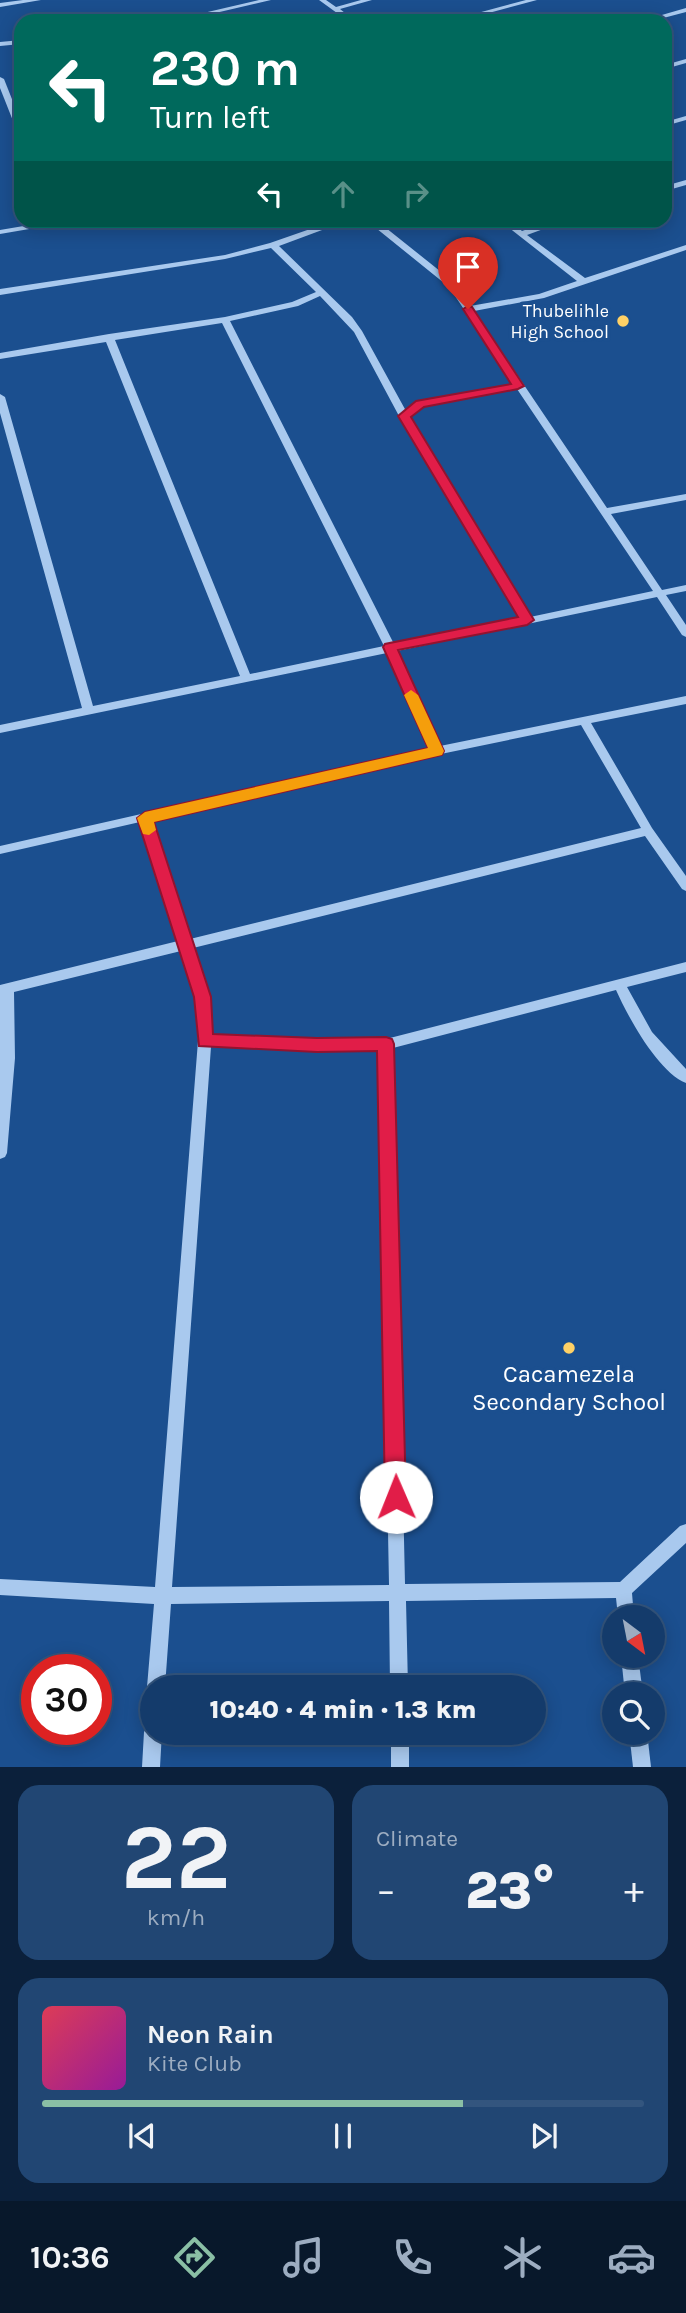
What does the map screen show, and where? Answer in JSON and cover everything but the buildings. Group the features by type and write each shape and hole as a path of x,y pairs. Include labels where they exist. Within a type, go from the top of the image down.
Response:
{"street":[{"path":"0,5 38,0"},
{"path":"212,0 224,10"},
{"path":"205,14 268,0"},
{"path":"322,0 342,14"},
{"path":"334,9 369,0"},
{"path":"479,14 534,0"},
{"path":"664,14 684,7"},
{"path":"0,79 14,114"},
{"path":"0,232 23,228"},
{"path":"0,292 200,262 272,245 322,228"},
{"path":"380,228 446,278 657,594 686,633"},
{"path":"513,228 583,281"},
{"path":"521,234 539,228"},
{"path":"272,245 349,318 358,331 404,416 527,620"},
{"path":"468,309 526,300 686,247"},
{"path":"0,356 225,320 295,303 322,292"},
{"path":"225,320 390,647 436,751"},
{"path":"110,337 246,678"},
{"path":"404,416 421,404 518,386"},
{"path":"0,397 88,709"},
{"path":"604,512 686,497"},
{"path":"0,729 686,587"},
{"path":"0,850 436,751 686,700"},
{"path":"583,720 648,831 686,886"},
{"path":"145,818 202,997 205,1041 157,1675"},
{"path":"0,1153 8,1058 3,989 648,831"},
{"path":"205,1041 317,1045 386,1044 686,967"},
{"path":"620,985 632,1014 652,1045 686,1077"},
{"path":"386,1044 399,1675"},
{"path":"0,1587 162,1596 623,1590 686,1532"},
{"path":"623,1590 625,1605"},
{"path":"150,1767 152,1745"},
{"path":"400,1745 400,1767"},
{"path":"639,1745 642,1767"}],"slow traffic":[{"path":"149,830 145,818 436,751 411,695"}],"place":[{"name":"Thubelihle High School","path":"623,321"},
{"name":"Cacamezela Secondary School","path":"569,1348"}],"route":[{"path":"396,1497 386,1044 317,1045 205,1041 202,997 145,818 436,751 390,647 527,620 404,416 421,404 518,386 468,309"}]}
